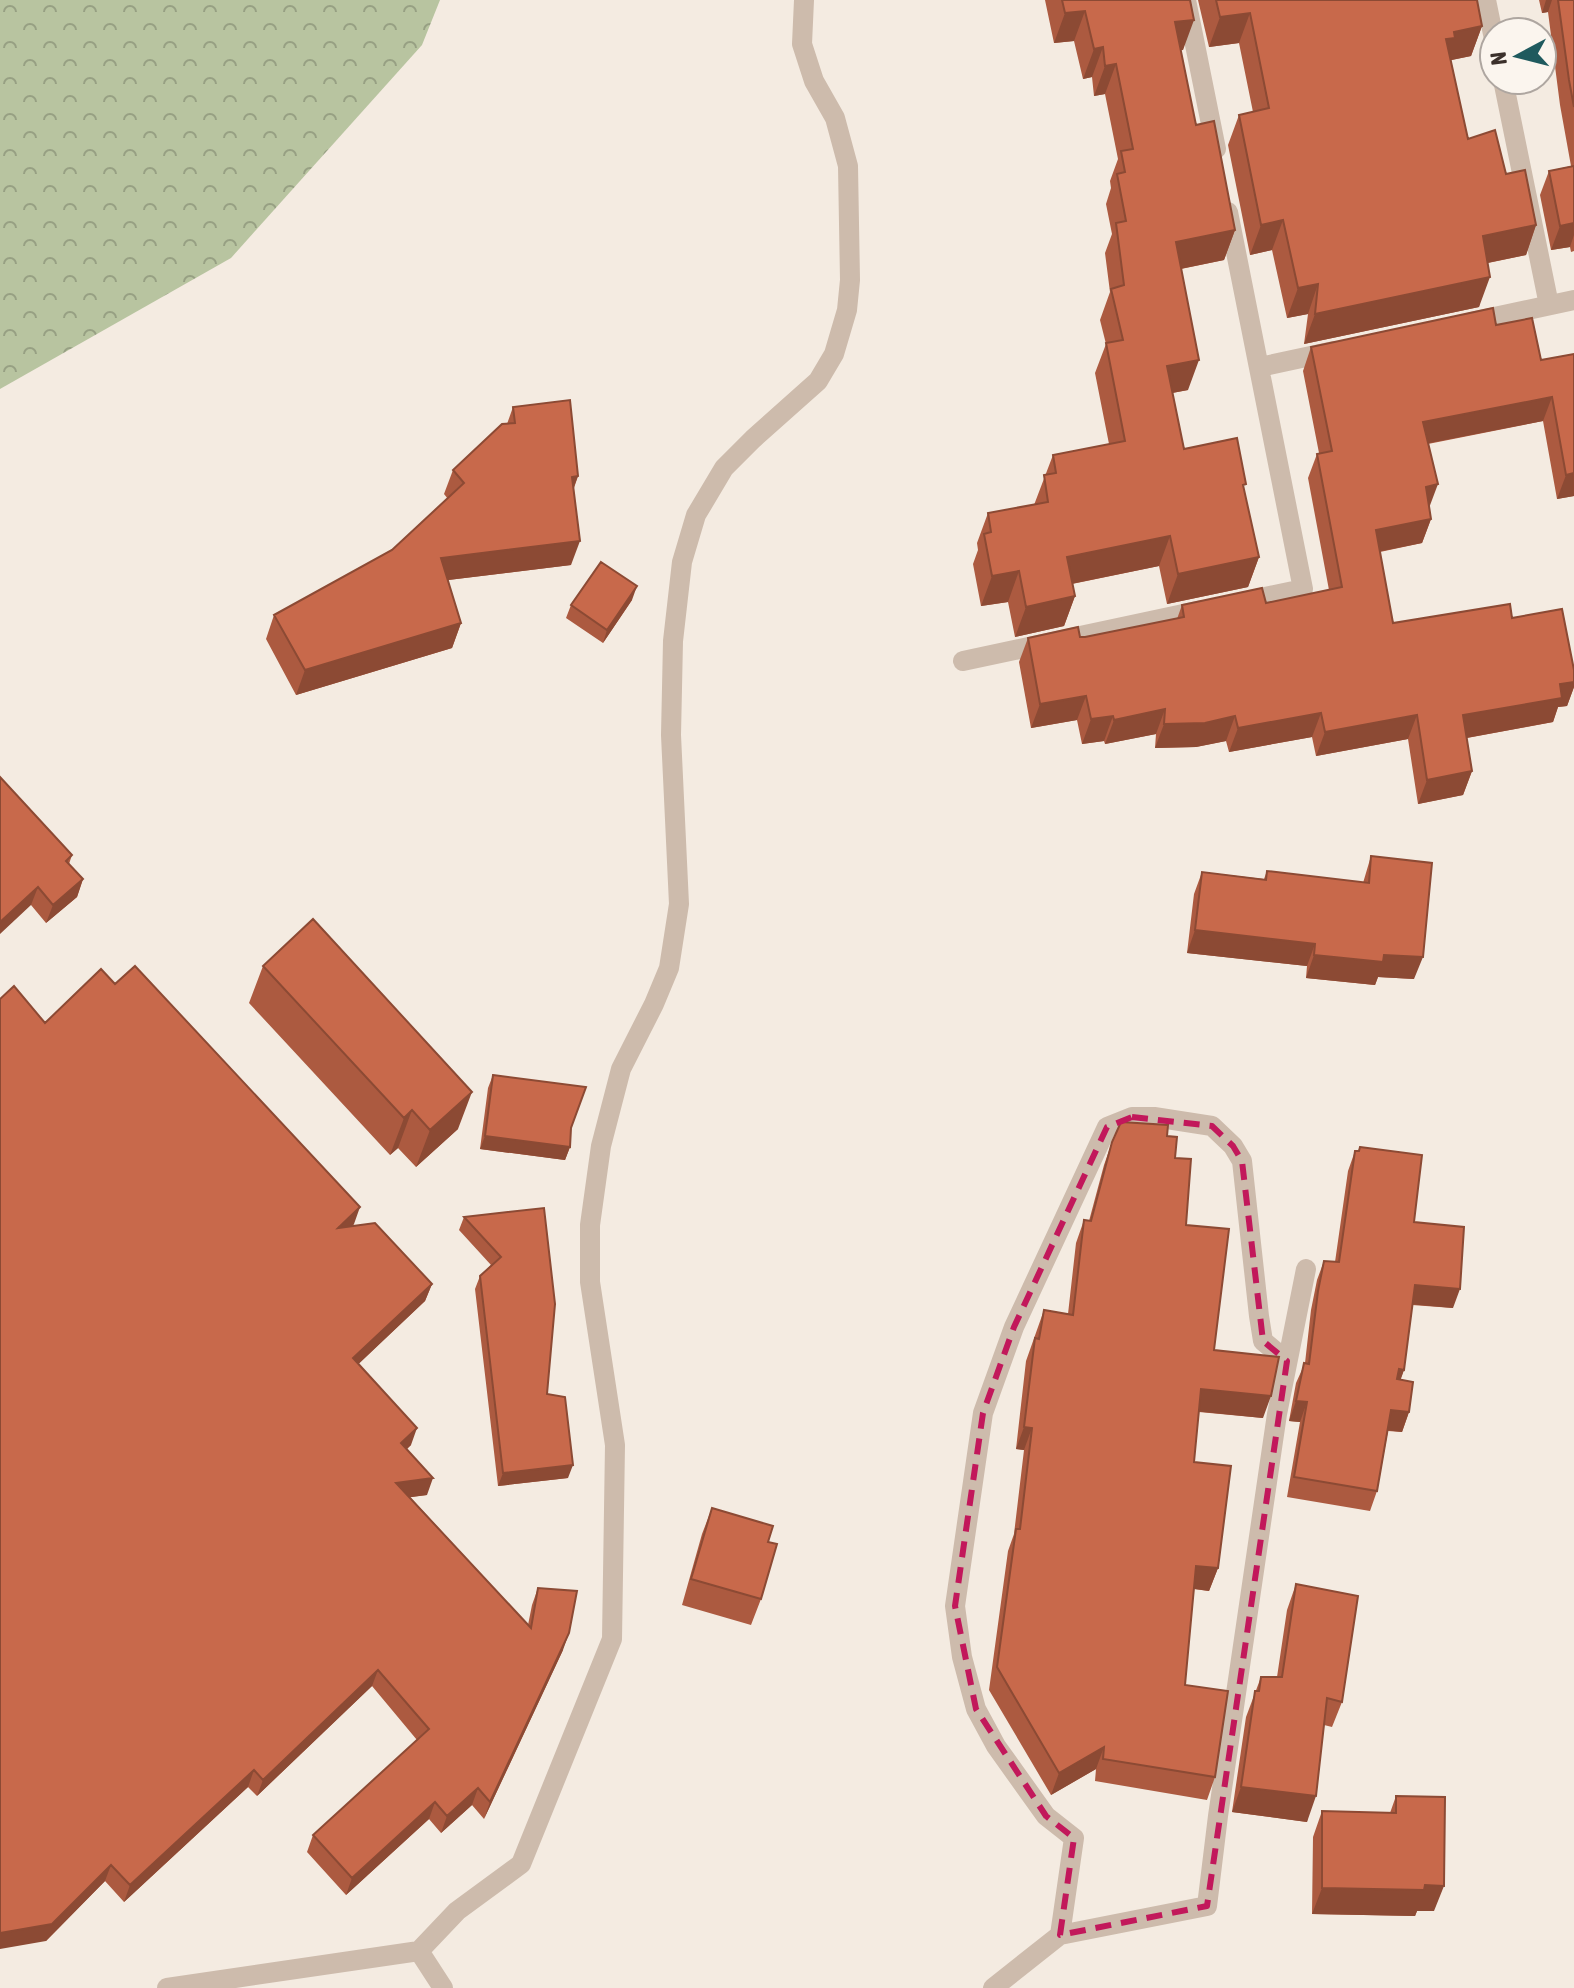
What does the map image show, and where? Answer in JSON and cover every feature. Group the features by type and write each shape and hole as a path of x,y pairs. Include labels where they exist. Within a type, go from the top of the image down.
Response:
{"street":[{"path":"167,1988 419,1951 457,1911 521,1864 612,1639 615,1445 590,1282 590,1225 601,1146 621,1069 669,968 679,904 671,735 673,641 682,562 696,515 724,468 818,381 834,354 847,310 850,280 848,166 835,118 814,81 802,44 804,0"},
{"path":"1186,0 1220,168"},
{"path":"1506,96 1549,305"},
{"path":"963,661 1303,589 1226,199"},
{"path":"1457,325 1574,300"},
{"path":"1260,367 1351,348"},
{"path":"1060,1935 1074,1838 1046,1816 996,1746 976,1709 962,1657 955,1606 983,1413 1014,1327 1107,1127 1132,1117 1154,1117 1212,1126 1233,1146 1242,1161 1263,1341 1287,1361"},
{"path":"993,1988 1060,1935 1207,1906 1275,1430 1306,1269"},
{"path":"419,1951 443,1988"}],"highlighted area":[{"path":"1132,1117 1212,1126 1233,1146 1242,1161 1263,1341 1287,1361 1207,1906 1060,1935 1074,1838 1046,1816 976,1709 955,1606 983,1413 1014,1327 1107,1127"}],"green space":[{"path":"0,0 440,0 422,45 231,258 0,389"}],"building":[{"path":"1062,0 1190,0 1194,20 1175,22 1196,125 1214,121 1235,230 1176,242 1199,360 1167,366 1184,449 1237,438 1246,484 1243,485 1259,557 1178,574 1170,536 1067,557 1075,596 1026,607 1019,571 992,576 984,534 991,532 988,513 1048,502 1044,475 1056,473 1053,455 1125,441 1106,343 1123,340 1111,289 1124,285 1116,223 1126,221 1117,174 1125,172 1121,151 1133,149 1116,64 1105,66 1103,47 1094,49 1085,11 1065,13"},
{"path":"1216,0 1477,0 1480,16 1478,27 1454,32 1455,38 1446,39 1468,139 1495,130 1506,174 1525,170 1536,225 1483,236 1490,277 1315,314 1318,284 1298,288 1283,220 1261,225 1239,115 1269,108 1250,13 1220,17"},
{"path":"1558,0 1574,0 1574,107 1569,80"},
{"path":"1574,166 1574,223 1560,226 1549,171"},
{"path":"1493,308 1496,325 1532,318 1541,360 1574,354 1574,473 1566,475 1552,397 1423,422 1438,484 1426,487 1431,519 1376,530 1393,623 1510,604 1512,618 1562,609 1574,682 1560,684 1562,698 1463,715 1472,771 1427,780 1417,715 1325,732 1321,713 1238,728 1235,716 1205,723 1164,724 1165,709 1114,720 1113,716 1091,719 1086,696 1040,704 1028,638 1078,627 1080,637 1085,637 1184,617 1182,605 1262,588 1266,603 1342,587 1317,454 1332,451 1311,347"},
{"path":"570,400 578,476 572,477 580,541 441,558 461,623 305,670 274,615 392,550 464,483 453,470 502,424 515,423 513,407"},
{"path":"601,562 637,586 607,630 571,605"},
{"path":"0,777 72,855 66,861 83,879 53,905 38,887 0,922"},
{"path":"1371,856 1432,863 1423,957 1384,955 1383,962 1314,955 1315,944 1195,930 1202,872 1266,880 1267,871 1369,883"},
{"path":"313,919 472,1092 430,1130 412,1110 404,1118 263,966"},
{"path":"135,966 360,1207 338,1228 375,1223 432,1284 353,1358 417,1428 401,1443 433,1478 396,1483 531,1628 538,1588 577,1591 569,1633 490,1802 478,1788 447,1816 435,1802 352,1878 313,1835 429,1729 378,1670 263,1780 254,1770 130,1885 111,1865 52,1924 0,1933 0,999 14,986 45,1023 101,969 115,984"},
{"path":"493,1075 586,1087 571,1128 570,1147 485,1136"},
{"path":"1121,1122 1168,1125 1167,1136 1177,1137 1175,1158 1191,1159 1186,1225 1229,1229 1214,1350 1279,1357 1271,1396 1201,1389 1194,1462 1231,1466 1218,1568 1196,1566 1185,1685 1228,1691 1215,1777 1103,1759 1104,1747 1059,1773 997,1667 1016,1529 1020,1529 1032,1428 1024,1427 1035,1338 1039,1339 1044,1310 1073,1315 1084,1220 1091,1221 1112,1142"},
{"path":"1360,1147 1422,1155 1414,1222 1464,1227 1460,1289 1415,1285 1404,1370 1399,1369 1397,1379 1413,1382 1409,1412 1391,1410 1377,1491 1294,1477 1307,1402 1296,1401 1304,1363 1309,1364 1324,1261 1339,1262 1355,1151 1359,1151"},
{"path":"544,1208 555,1304 547,1394 565,1397 573,1465 503,1473 480,1276 501,1257 464,1217"},
{"path":"712,1508 773,1526 768,1542 777,1544 761,1599 691,1579"},
{"path":"1296,1584 1358,1596 1342,1702 1327,1698 1316,1796 1241,1787 1255,1691 1259,1691 1261,1677 1282,1677"},
{"path":"1396,1796 1445,1797 1444,1886 1425,1885 1424,1890 1322,1888 1322,1811 1396,1813"}]}
